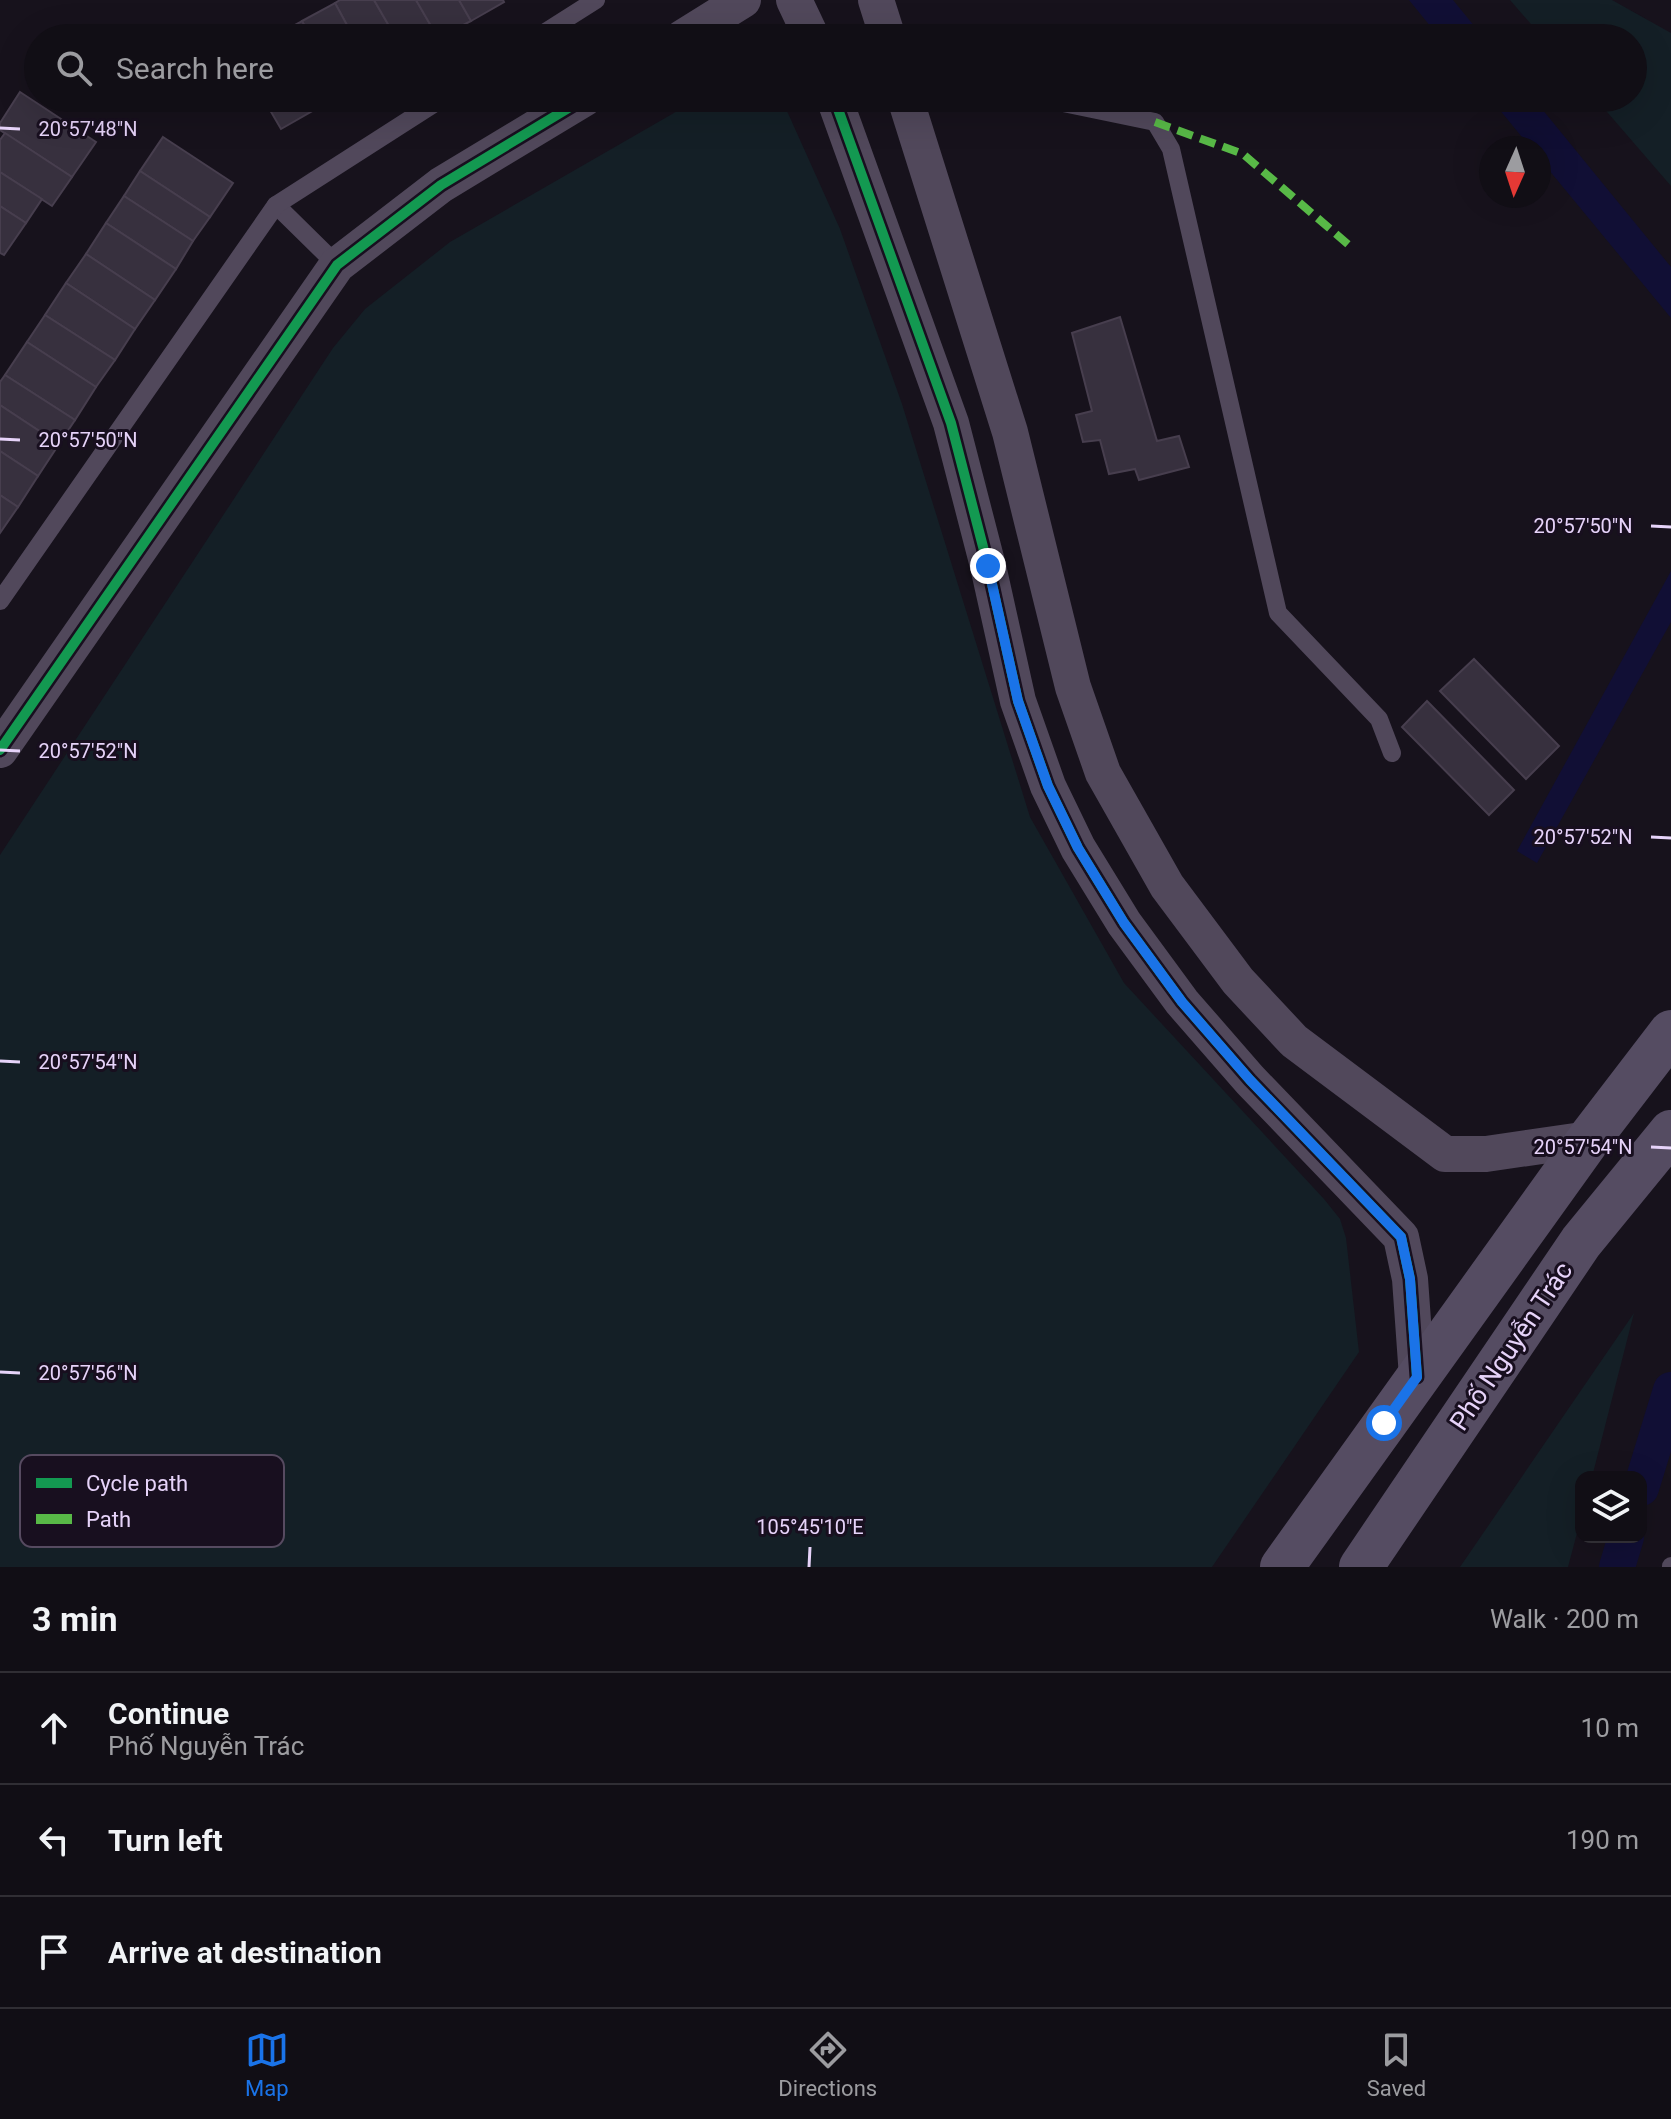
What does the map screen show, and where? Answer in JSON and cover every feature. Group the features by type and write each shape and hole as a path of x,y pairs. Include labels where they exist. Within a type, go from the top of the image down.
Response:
{"main road":[{"path":"1282,1567 1589,1139 1671,1032"},
{"name":"Phố Nguyễn Trác","path":"1361,1567 1581,1242 1671,1132"}],"street":[{"path":"704,24 743,0"},
{"path":"794,0 805,24"},
{"path":"876,0 884,24"},
{"path":"0,750 337,265 441,185 562,112"},
{"path":"839,112 951,423 988,566 1018,701 1048,786 1078,848 1116,910 1182,1002 1250,1080 1401,1237 1410,1279 1417,1377"},
{"path":"919,112 1010,432 1073,687 1103,773 1167,886 1238,981 1294,1041 1445,1154 1486,1154 1589,1139"}],"lane":[{"path":"558,24 596,0"},
{"path":"0,601 276,205 421,112"},
{"path":"1107,112 1155,122 1171,149 1278,613 1379,719 1392,753"},
{"path":"276,205 337,265"}],"shaded area":[{"path":"1409,0 1453,0 1473,24 1429,24"},
{"path":"1510,0 1612,0 1671,33 1671,186 1607,112 1647,112 1647,24 1531,24"},
{"path":"676,112 787,112 840,229 902,404 1030,817 1124,983 1324,1199 1340,1219 1346,1238 1359,1352 1212,1567 0,1567 0,855 333,348 365,309 450,242"},
{"path":"1501,112 1544,112 1671,267 1671,318 1551,173 1551,136 1521,136"},
{"path":"1671,571 1671,622 1537,863 1517,851"},
{"path":"1634,1313 1594,1471 1575,1471 1575,1541 1568,1567 1460,1567"}],"building":[{"path":"340,0 374,0 388,24 346,24 335,3"},
{"path":"374,0 416,0 430,24 388,24"},
{"path":"416,0 459,0 471,21 465,24 430,24"},
{"path":"459,0 503,0 504,2 471,21"},
{"path":"335,3 346,24 304,24 302,21"},
{"path":"20,92 24,95 24,112 50,112 96,142 72,177 0,130 0,123"},
{"path":"271,112 311,112 281,129"},
{"path":"5,133 72,177 52,206 0,172 0,140"},
{"path":"163,137 233,183 210,217 140,171"},
{"path":"140,171 210,217 193,241 124,196"},
{"path":"0,172 42,199 26,223 0,206"},
{"path":"124,196 193,241 176,269 106,223"},
{"path":"0,206 26,223 4,255 0,253"},
{"path":"106,223 176,269 155,300 86,254"},
{"path":"86,254 155,300 135,329 66,283"},
{"path":"66,283 135,329 115,360 45,315"},
{"path":"45,315 115,360 96,387 27,342"},
{"path":"1120,317 1157,441 1179,436 1189,467 1139,480 1135,469 1109,474 1100,440 1083,442 1076,415 1092,411 1072,333"},
{"path":"27,342 96,387 75,420 5,375"},
{"path":"5,375 75,420 59,444 0,405 0,382"},
{"path":"0,405 59,444 38,476 0,451"},
{"path":"0,451 38,476 18,507 0,495"},
{"path":"0,495 18,507 0,533"},
{"path":"1474,659 1559,746 1526,779 1440,691"},
{"path":"1427,701 1514,790 1489,815 1402,727"}],"waterway":[{"path":"1646,1471 1671,1390"},
{"path":"1617,1567 1624,1543"}],"marked path":[{"path":"1155,122 1243,154 1350,246"}],"cycle path":[{"path":"0,750 337,265 441,185 562,112"},
{"path":"839,112 951,423 988,566 1018,701 1048,786 1078,848 1124,923 1182,1002 1250,1080 1401,1237 1410,1279 1417,1377"}],"route":[{"path":"988,566 1018,701 1048,786 1078,848 1124,923 1182,1002 1250,1080 1401,1237 1410,1279 1417,1377 1384,1423"}]}
